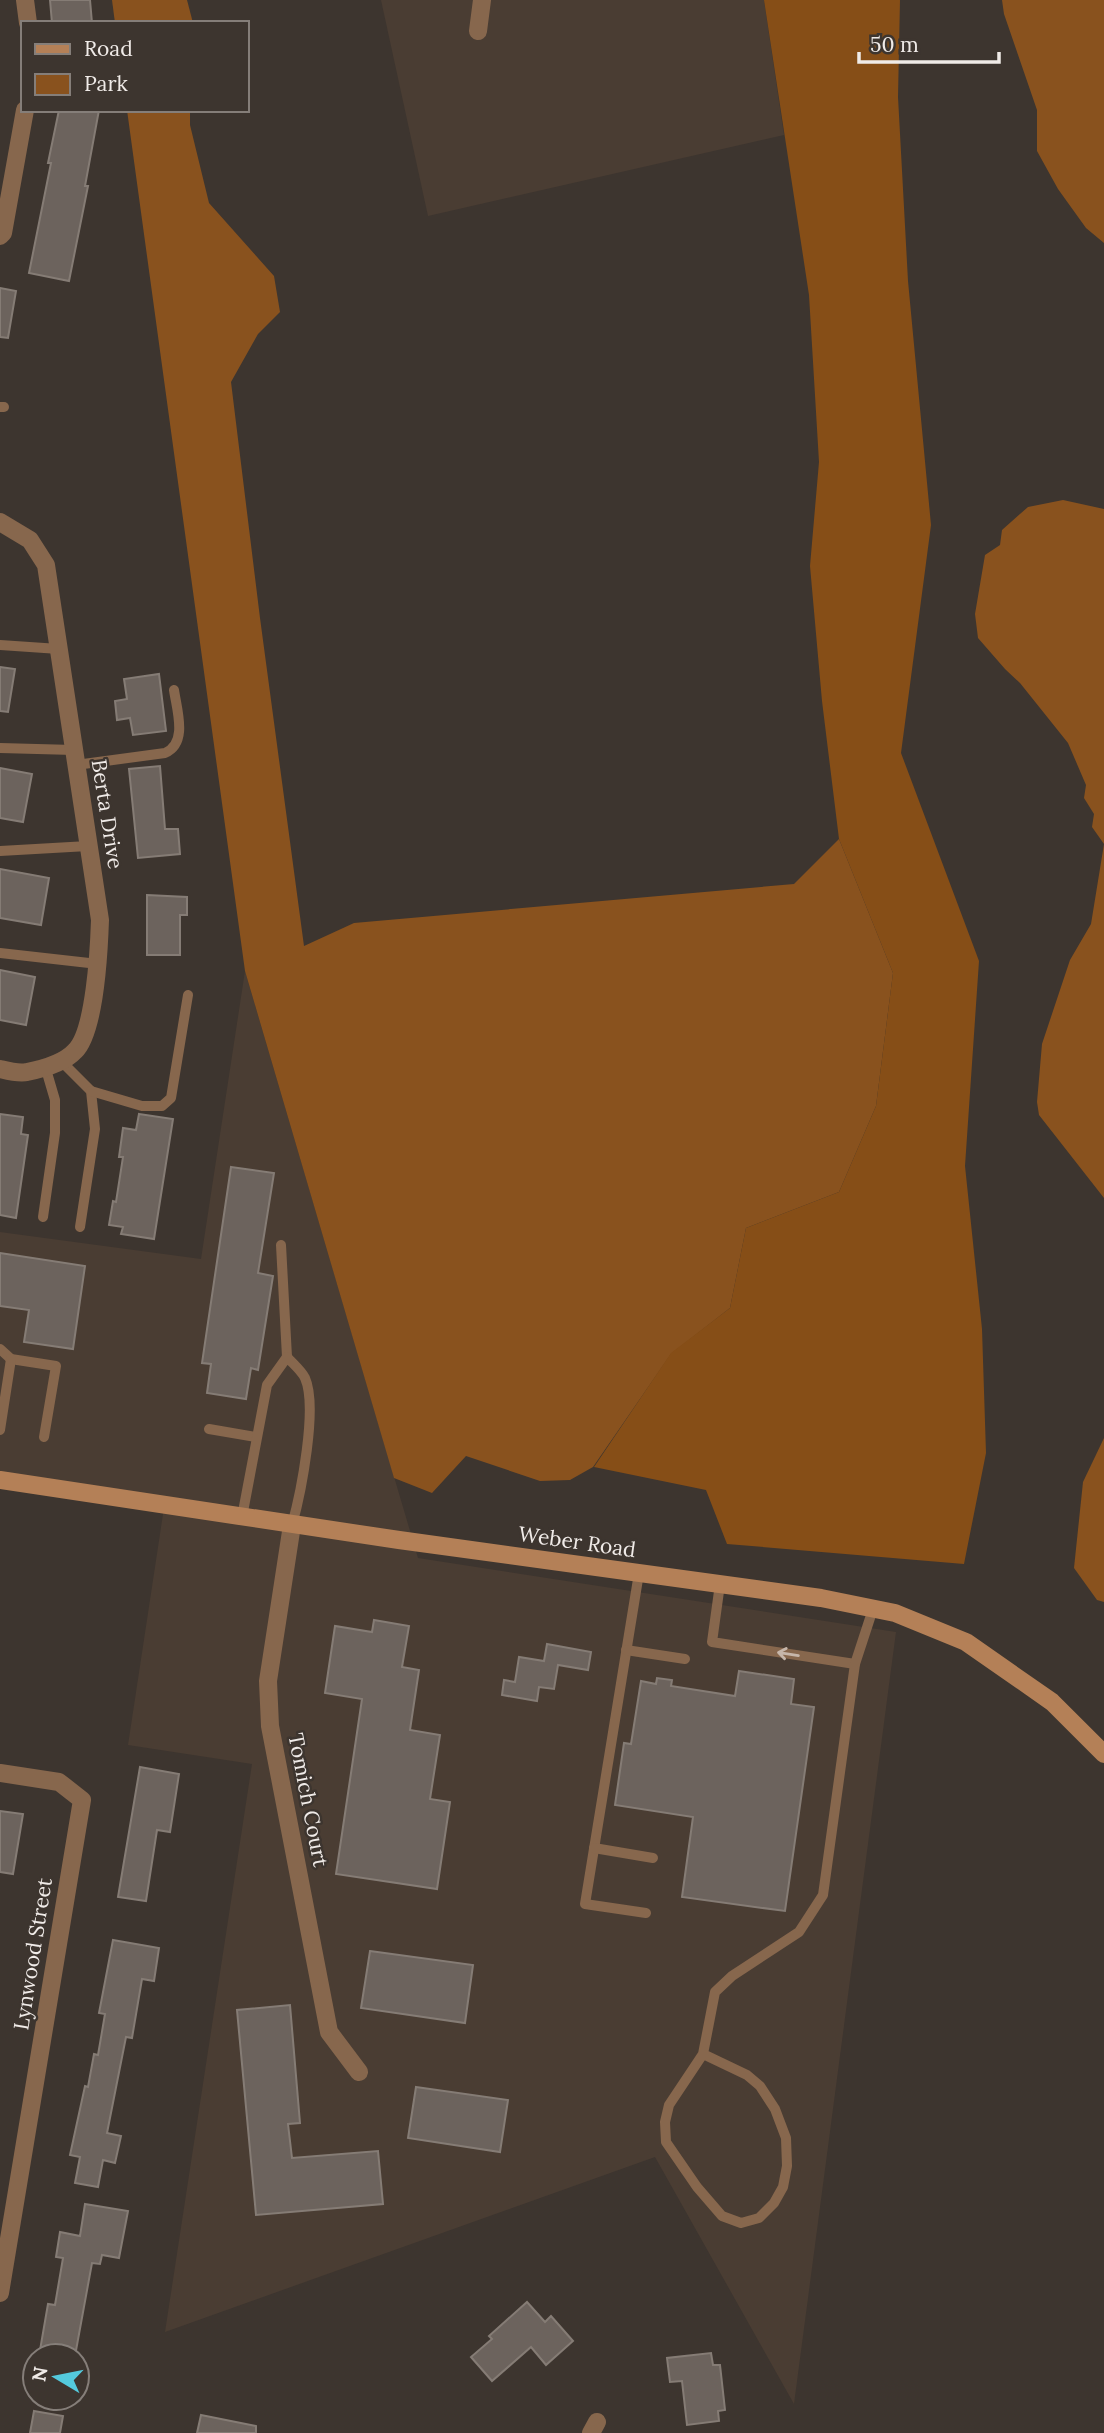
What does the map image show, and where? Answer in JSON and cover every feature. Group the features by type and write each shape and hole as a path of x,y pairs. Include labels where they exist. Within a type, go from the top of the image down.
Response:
{"main road":[{"name":"Weber Road","path":"0,1480 292,1525 821,1598 895,1613 966,1642 1052,1702 1104,1754"}],"street":[{"path":"25,0 28,21"},
{"path":"478,32 482,0"},
{"path":"0,236 3,233 25,112"},
{"name":"Berta Drive","path":"0,522 30,540 46,565 100,920 98,964 88,1023 77,1050 53,1064"},
{"path":"0,1069 24,1073 53,1064"},
{"name":"Tomich Court","path":"292,1525 268,1681 270,1726 330,2032 359,2073"},
{"name":"Lynwood Street","path":"0,1773 59,1782 82,1800 0,2293"}],"lane":[{"path":"0,645 59,649"},
{"path":"0,748 75,757 164,753 177,745 179,736 174,690"},
{"path":"0,851 89,846"},
{"path":"0,953 98,964"},
{"path":"53,1064 90,1091 142,1106 162,1106 171,1098 188,995"},
{"path":"43,1217 55,1133 53,1064"},
{"path":"80,1227 95,1129 90,1091"},
{"path":"281,1245 287,1357 305,1378 310,1413 301,1496 292,1525"},
{"path":"0,1349 11,1359 56,1366 44,1437"},
{"path":"242,1517 267,1385 287,1357"},
{"path":"0,1430 11,1359"},
{"path":"209,1429 256,1437"},
{"path":"639,1573 585,1904 646,1913"},
{"path":"720,1584 712,1642 855,1664"},
{"path":"703,2053 747,2075 760,2086 775,2109 786,2138 787,2165 783,2187 774,2203 758,2218 741,2223 722,2216 697,2188 666,2142 665,2122 669,2105 703,2053 715,1992 732,1976 799,1932 823,1895 855,1664 873,1609"},
{"path":"626,1650 685,1659"},
{"path":"594,1848 653,1857"}],"shaded area":[{"path":"381,0 764,0 784,135 428,216"},
{"path":"764,0 900,0 898,97 908,281 931,525 901,753 979,961 965,1166 982,1329 986,1453 964,1564 727,1544 706,1490 594,1467 671,1353 730,1308 746,1228 839,1192 876,1106 893,973 839,839 822,701 810,566 819,462 809,295"},
{"path":"245,971 418,1558 896,1632 794,2404 655,2157 165,2332 252,1764 128,1745 165,1501 0,1477 0,1232 201,1259"}],"green space":[{"path":"112,0 187,0 192,21 115,21"},
{"path":"1002,0 1104,0 1104,243 1086,228 1058,189 1037,151 1037,110 1004,14"},
{"path":"127,112 190,112 190,125 209,203 274,276 280,312 258,334 231,382 304,946 354,923 794,884 839,839 893,973 876,1106 839,1192 746,1228 730,1308 671,1354 593,1467 570,1480 540,1481 466,1456 432,1493 394,1478 245,971"},
{"path":"1063,500 1104,509 1104,844 1092,827 1094,814 1084,798 1086,785 1068,743 1020,683 978,638 975,614 985,555 1000,545 1002,530 1028,507"},
{"path":"1104,844 1104,1198 1039,1115 1037,1102 1042,1044 1070,960 1091,924"},
{"path":"1104,1438 1104,1602 1097,1600 1074,1568 1083,1482"}],"building":[{"path":"50,0 90,0 92,21 52,21"},
{"path":"59,112 99,112 85,186 88,186 69,281 29,273 51,163 48,163"},
{"path":"0,288 16,291 8,338 0,337"},
{"path":"0,667 15,669 8,712 0,711"},
{"path":"159,674 166,731 133,735 130,718 117,720 115,701 127,699 124,679"},
{"path":"160,766 165,829 178,829 180,854 138,858 129,769"},
{"path":"0,768 32,774 23,822 0,818"},
{"path":"0,869 49,878 41,925 0,918"},
{"path":"147,895 187,897 187,915 180,915 180,955 147,955"},
{"path":"0,970 35,977 26,1025 0,1020"},
{"path":"0,1114 23,1117 21,1134 28,1135 16,1218 0,1215"},
{"path":"139,1114 173,1119 154,1239 121,1234 123,1227 109,1225 113,1201 116,1202 123,1157 119,1157 123,1128 136,1130"},
{"path":"231,1167 274,1173 258,1273 273,1276 258,1370 251,1368 246,1399 207,1393 211,1364 202,1363"},
{"path":"0,1253 85,1266 73,1349 24,1342 29,1310 0,1306"},
{"path":"374,1620 409,1626 402,1667 419,1670 410,1730 440,1735 430,1799 450,1802 437,1889 336,1874 362,1699 325,1693 335,1626 372,1632"},
{"path":"547,1644 591,1652 588,1670 558,1665 554,1689 539,1687 537,1701 502,1695 504,1680 515,1682 519,1657 544,1661"},
{"path":"739,1671 794,1679 791,1704 814,1707 785,1911 682,1897 693,1817 615,1805 624,1743 631,1744 641,1681 656,1684 657,1678 672,1680 671,1686 735,1696"},
{"path":"140,1767 179,1774 170,1832 157,1830 146,1901 118,1897"},
{"path":"0,1811 23,1814 13,1874 0,1872"},
{"path":"113,1940 159,1948 154,1981 142,1979 132,2038 126,2037 107,2133 121,2136 115,2163 103,2160 98,2187 75,2183 80,2157 70,2155 85,2086 88,2087 94,2054 98,2055 105,2014 99,2013"},
{"path":"370,1951 473,1965 465,2023 361,2008"},
{"path":"290,2005 300,2123 288,2124 292,2158 378,2151 383,2204 256,2215 237,2010"},
{"path":"416,2087 508,2100 500,2152 408,2138"},
{"path":"85,2204 128,2211 119,2258 102,2255 100,2264 92,2263 78,2342 41,2342 48,2304 55,2305 63,2258 56,2257 60,2232 80,2236"},
{"path":"527,2302 545,2322 551,2316 573,2341 546,2365 531,2347 492,2381 471,2357 492,2339 489,2336"},
{"path":"711,2353 713,2365 720,2365 725,2410 718,2411 719,2421 687,2425 682,2381 670,2382 667,2358"},
{"path":"34,2412 63,2416 60,2433 30,2433"},
{"path":"201,2415 256,2426 256,2433 197,2433"}]}
